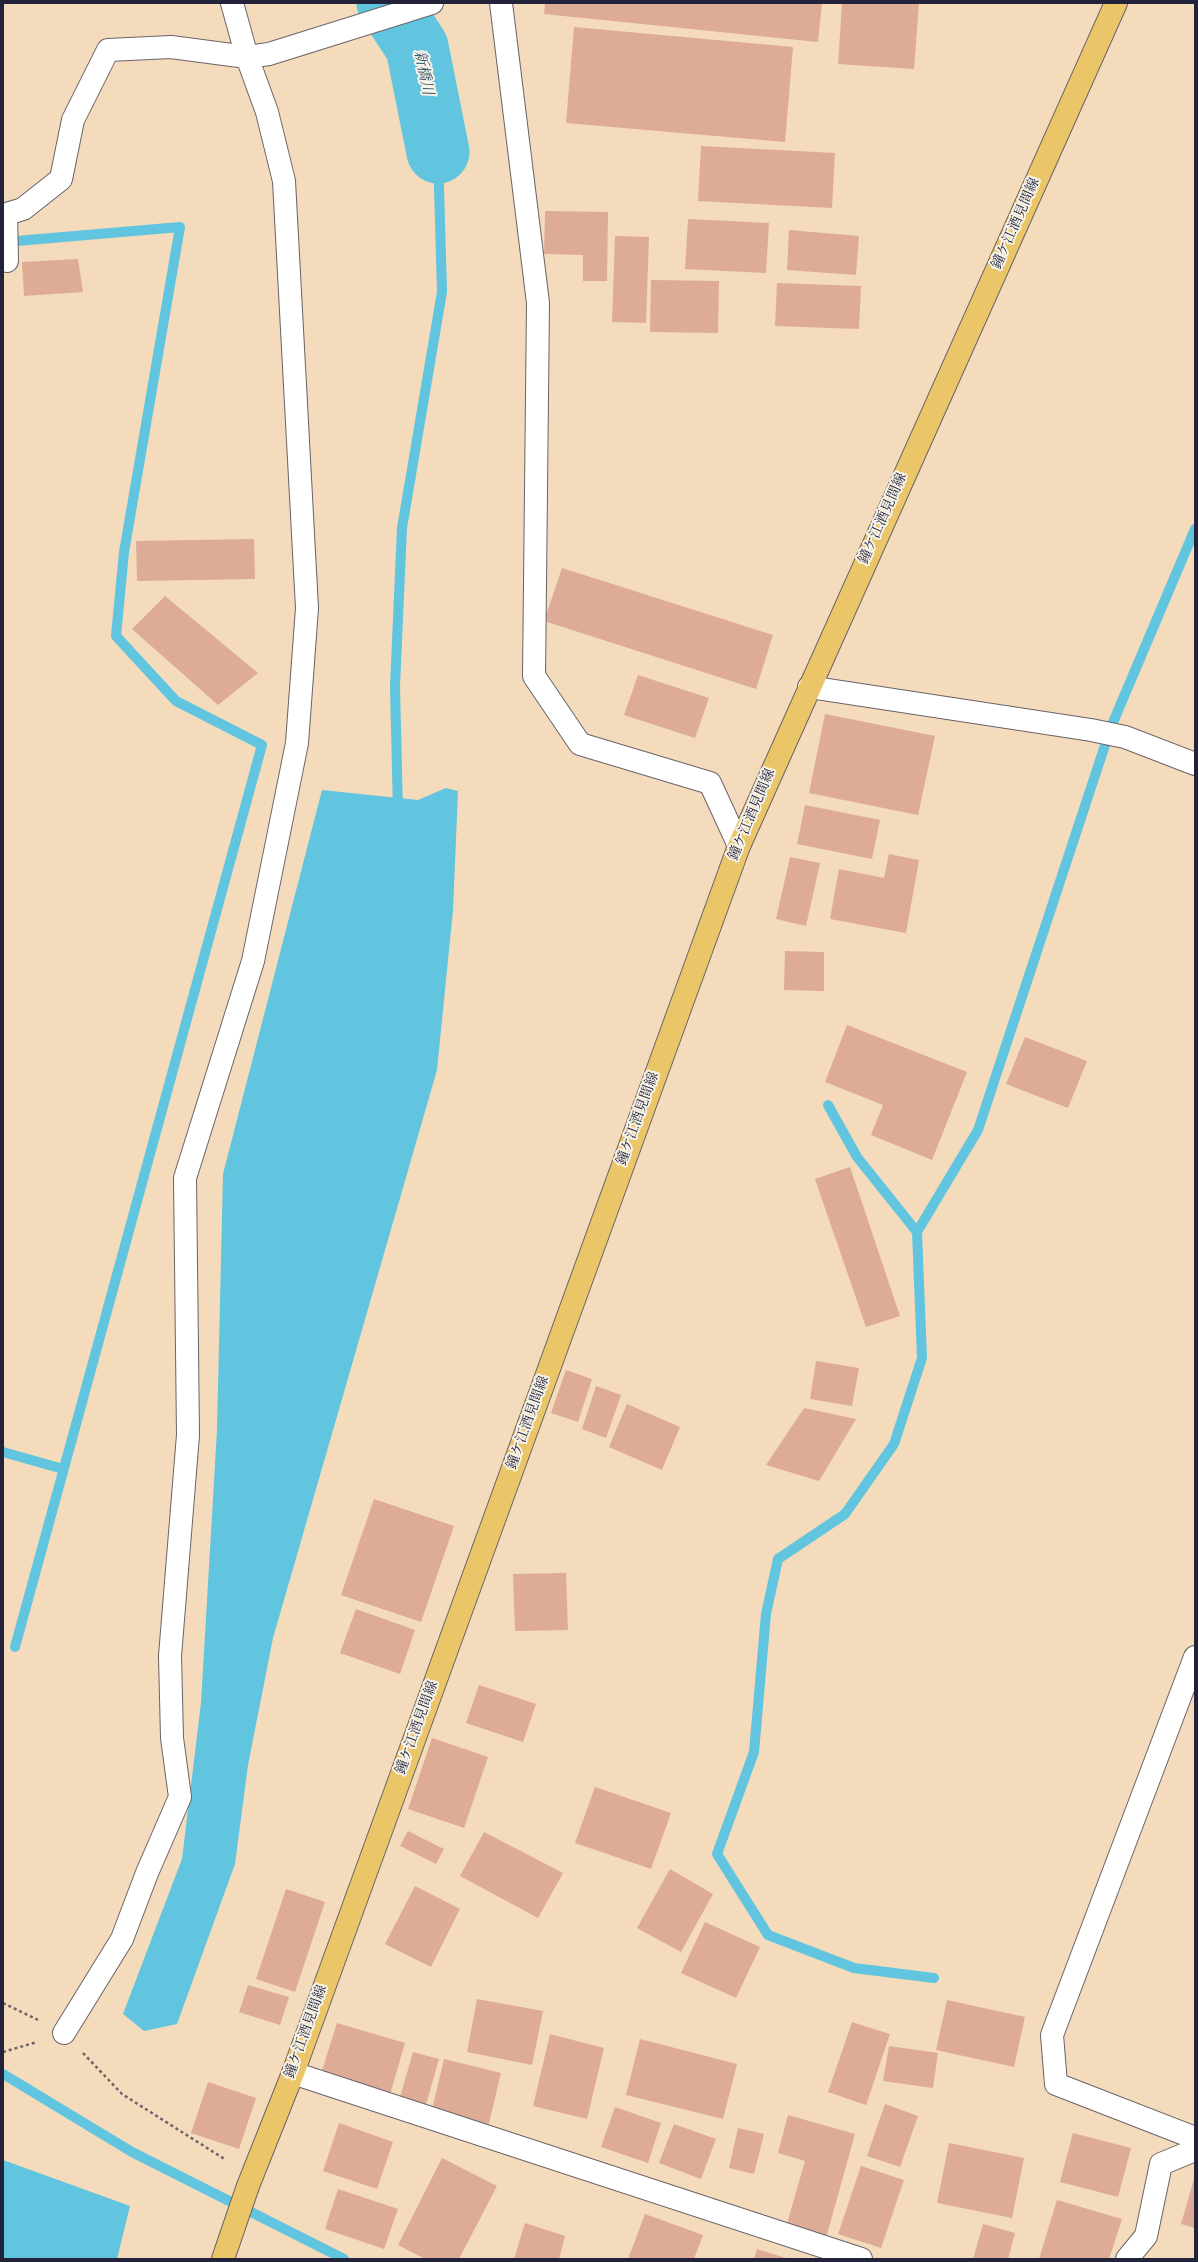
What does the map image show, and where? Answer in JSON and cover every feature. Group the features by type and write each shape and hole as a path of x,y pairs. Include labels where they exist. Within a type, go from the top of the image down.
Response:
{"main road":[{"name":"鐘ケ江酒見間線","path":"223,2259 250,2181 293,2073 739,846 1116,3"}],"street":[{"path":"64,2033 122,1940 147,1873 180,1797 172,1738 170,1656 188,1435 185,1178 253,961 297,742 307,608 284,181 267,112 247,57 232,3"},
{"path":"6,234 23,209 61,179 73,120 108,50 172,47 247,57 269,54 432,3"},
{"path":"502,3 538,303 534,676 580,744 710,783 739,846"},
{"path":"809,687 1091,730 1126,737 1195,764"},
{"path":"1195,1657 1052,2035 1056,2084 1195,2138"},
{"path":"293,2073 861,2259"},
{"path":"1127,2259 1146,2236 1161,2164 1195,2150"}],"path":[{"path":"3,2003 64,2033 122,2094 250,2181"},
{"path":"3,2052 64,2033"}],"water":[{"path":"446,788 458,791 453,910 437,1070 273,1638 248,1765 235,1864 177,2024 144,2031 123,2014 182,1859 201,1703 217,1430 223,1174 322,790 418,800"},
{"path":"3,2160 130,2206 117,2259 3,2259"}],"building":[{"path":"545,3 822,3 818,42 544,14"},
{"path":"842,3 919,3 914,69 838,64"},
{"path":"574,27 793,47 785,142 566,123"},
{"path":"701,146 835,153 832,208 698,201"},
{"path":"545,211 608,212 607,281 583,281 583,255 544,254"},
{"path":"688,219 769,223 766,273 685,269"},
{"path":"789,230 859,236 856,275 787,270"},
{"path":"615,236 649,237 646,323 612,322"},
{"path":"78,259 83,292 24,296 22,262"},
{"path":"651,280 719,281 718,333 650,332"},
{"path":"777,283 861,286 859,329 775,326"},
{"path":"254,539 255,579 137,581 136,541"},
{"path":"562,568 773,635 756,689 544,621"},
{"path":"165,596 258,673 218,705 132,629"},
{"path":"638,675 709,698 695,738 624,715"},
{"path":"825,714 935,736 918,815 809,793"},
{"path":"805,805 880,820 872,859 797,844"},
{"path":"889,854 919,860 906,933 830,919 839,869 884,878"},
{"path":"790,857 820,863 806,926 776,919"},
{"path":"785,951 824,952 824,991 784,990"},
{"path":"847,1025 967,1072 932,1160 871,1135 883,1105 825,1082"},
{"path":"1025,1037 1087,1061 1068,1108 1006,1084"},
{"path":"850,1167 900,1316 866,1327 815,1179"},
{"path":"816,1361 859,1368 852,1406 810,1399"},
{"path":"566,1370 592,1379 578,1422 551,1413"},
{"path":"596,1386 621,1395 606,1438 582,1429"},
{"path":"627,1404 680,1427 662,1470 609,1447"},
{"path":"804,1408 856,1419 819,1481 766,1465"},
{"path":"374,1499 454,1526 421,1622 341,1595"},
{"path":"566,1573 568,1630 515,1631 513,1574"},
{"path":"356,1609 415,1630 400,1674 340,1653"},
{"path":"479,1685 536,1704 523,1742 466,1723"},
{"path":"432,1738 488,1757 464,1828 408,1809"},
{"path":"595,1787 671,1813 651,1869 575,1843"},
{"path":"408,1831 444,1849 436,1864 400,1846"},
{"path":"484,1832 563,1873 538,1918 460,1876"},
{"path":"670,1869 713,1894 681,1952 637,1928"},
{"path":"415,1886 460,1909 431,1967 385,1944"},
{"path":"286,1889 325,1902 295,1992 256,1979"},
{"path":"705,1922 760,1947 736,1998 681,1973"},
{"path":"248,1985 289,1997 280,2025 239,2012"},
{"path":"477,1999 543,2011 532,2065 467,2052"},
{"path":"947,2000 1025,2017 1014,2067 936,2050"},
{"path":"852,2022 890,2034 866,2105 828,2092"},
{"path":"337,2023 405,2043 389,2098 320,2077"},
{"path":"550,2034 604,2048 587,2119 533,2106"},
{"path":"640,2039 737,2064 723,2119 626,2095"},
{"path":"889,2046 938,2053 933,2088 883,2081"},
{"path":"413,2052 439,2059 425,2108 399,2101"},
{"path":"444,2059 501,2073 488,2127 431,2114"},
{"path":"208,2082 256,2098 239,2149 191,2133"},
{"path":"885,2104 918,2116 900,2167 867,2156"},
{"path":"615,2107 661,2123 648,2163 601,2147"},
{"path":"788,2115 855,2134 826,2238 786,2227 805,2161 778,2153"},
{"path":"339,2123 393,2142 377,2189 323,2171"},
{"path":"674,2124 716,2139 701,2179 659,2163"},
{"path":"738,2128 764,2134 754,2174 729,2168"},
{"path":"1073,2133 1131,2148 1118,2197 1060,2182"},
{"path":"949,2143 1024,2158 1012,2218 937,2203"},
{"path":"442,2158 497,2186 459,2259 425,2259 398,2245"},
{"path":"861,2166 904,2180 881,2248 838,2234"},
{"path":"1195,2179 1195,2228 1181,2224"},
{"path":"338,2189 398,2209 384,2249 325,2229"},
{"path":"1057,2200 1122,2219 1109,2259 1039,2259"},
{"path":"645,2214 703,2235 694,2259 628,2259"},
{"path":"525,2223 565,2236 559,2259 514,2259"},
{"path":"983,2224 1015,2233 1008,2259 973,2259"},
{"path":"757,2249 789,2259 754,2259"}],"waterway":[{"name":"新橋川","path":"388,3 417,47 438,152"},
{"path":"398,812 395,686 402,528 442,292 438,152"},
{"path":"5,242 180,227 124,552 116,636 176,701 262,745 15,1647"},
{"path":"917,1232 978,1130 1111,727 1195,529"},
{"path":"828,1105 857,1157 917,1232 922,1358 894,1444 845,1514 778,1559 766,1614 754,1752 717,1854 768,1935 854,1968 934,1978"},
{"path":"3,1452 63,1469"},
{"path":"3,2074 132,2152 344,2259"}]}
